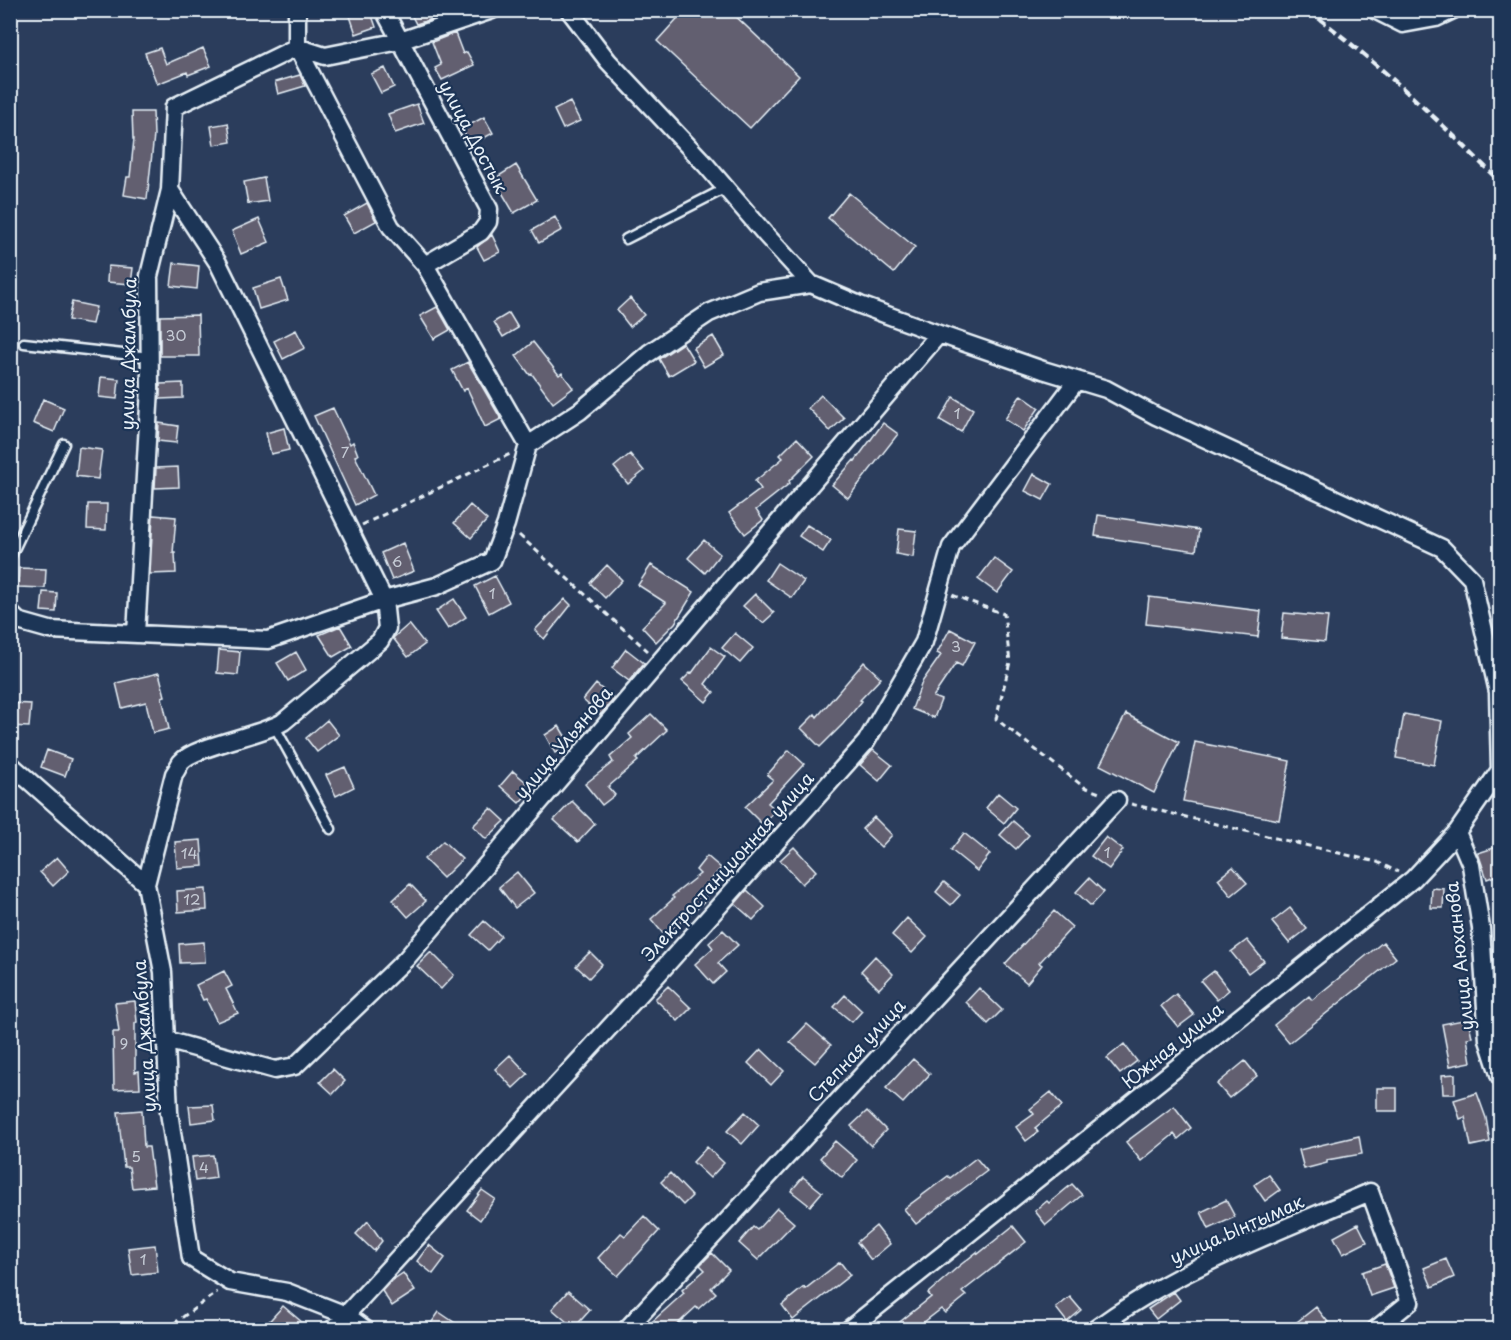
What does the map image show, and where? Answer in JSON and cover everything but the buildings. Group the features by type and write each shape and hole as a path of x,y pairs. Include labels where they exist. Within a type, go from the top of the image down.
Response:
{"street":[{"path":"297,10 297,47 391,227 425,265 528,445"},
{"name":"улица Достык","path":"384,10 489,209 488,222 481,232 425,265"},
{"path":"297,47 325,56 400,41 492,10"},
{"path":"569,10 608,61 811,284 939,334 1106,389 1156,416 1442,548 1472,579 1498,692 1500,770"},
{"path":"1375,10 1403,24 1436,18 1453,10"},
{"name":"улица Джамбула","path":"136,634 149,399 149,276 170,190 174,107 297,47"},
{"path":"10,764 146,884 174,774 182,760 194,753 274,727 380,641 387,628 384,600 218,263 170,190"},
{"path":"10,613 18,621 50,630 268,640 384,600 437,585 492,561 506,524 528,445 580,411 649,353 709,313 759,292 811,284"},
{"name":"улица Ульянова","path":"166,1040 274,1070 295,1066 406,959 939,334"},
{"name":"Электростанционная улица","path":"332,1329 651,982 866,742 924,642 951,547 1077,380"},
{"name":"Южная улица","path":"848,1329 1413,879 1457,832 1500,770"},
{"name":"Степная улица","path":"626,1329 1117,800"},
{"name":"улица Аюханова","path":"1457,832 1471,865 1481,928 1488,1040 1500,1077"},
{"name":"улица Джамбула","path":"146,884 163,972 169,1112 191,1258 231,1282"},
{"name":"улица Ынтымак","path":"1094,1329 1121,1309 1201,1264 1370,1192 1410,1302 1378,1329"},
{"path":"231,1282 287,1292 346,1315 366,1329"}],"lane":[{"path":"626,239 726,188"},
{"path":"24,343 150,357"},
{"path":"10,558 64,444"},
{"path":"274,727 332,829"}],"path":[{"path":"350,531 528,445"},
{"path":"506,524 660,662"},
{"path":"939,590 1004,614 1010,662 996,719 1084,787 1117,800 1377,862 1413,879"},
{"path":"165,1329 231,1282"}],"railway":[{"path":"1308,10 1359,50 1500,182"}]}
